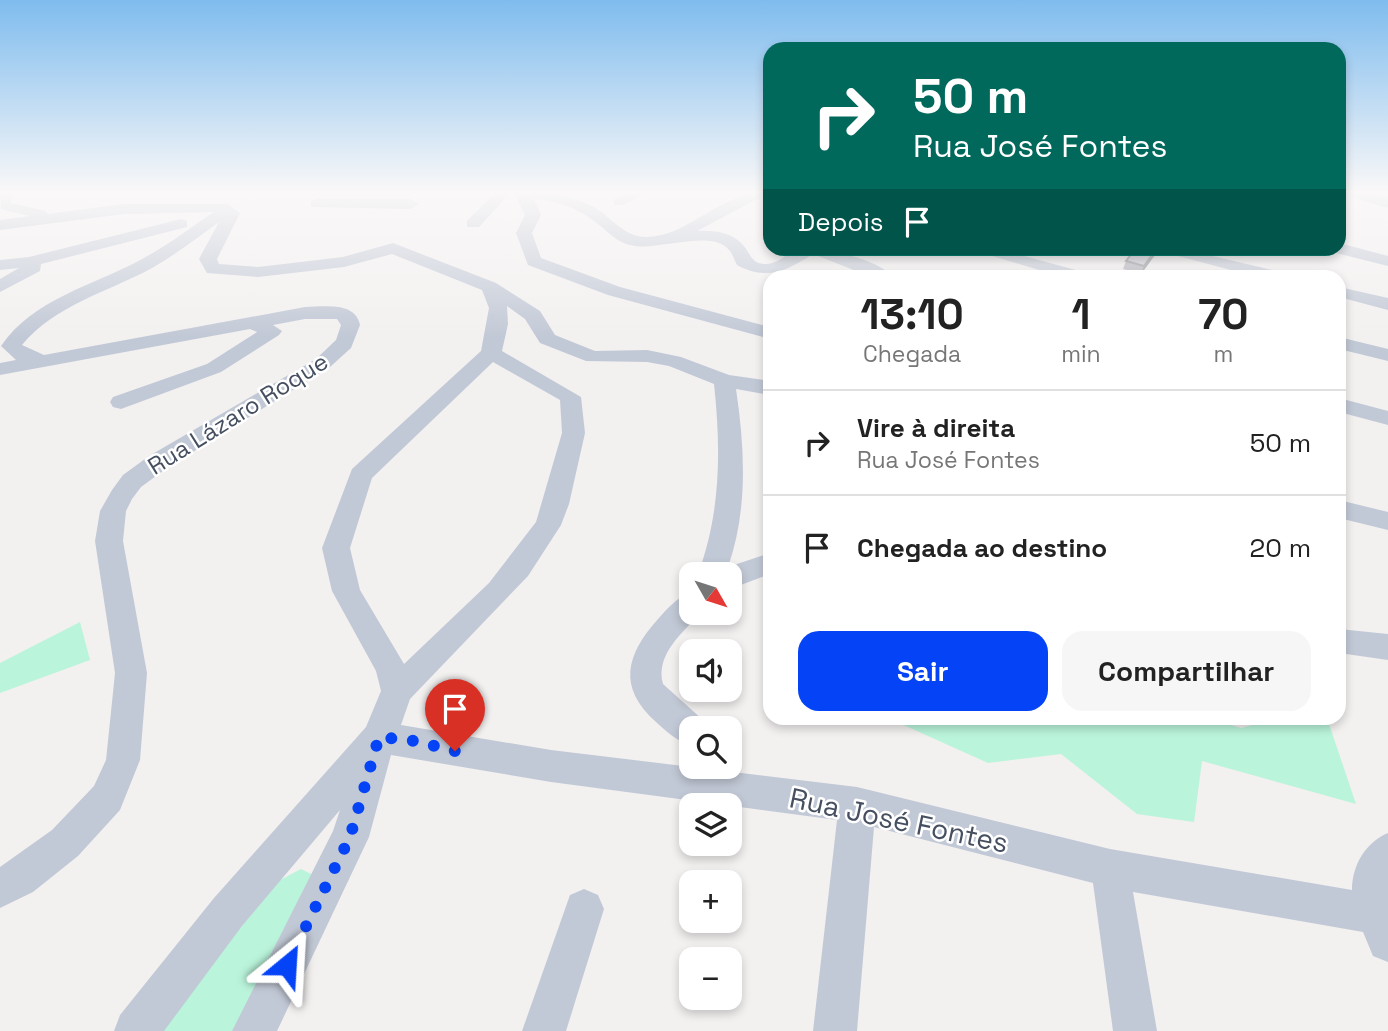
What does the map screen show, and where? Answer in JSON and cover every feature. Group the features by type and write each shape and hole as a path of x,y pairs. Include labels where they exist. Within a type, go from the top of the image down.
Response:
{"street":[{"path":"0,265 30,262 113,241"},
{"path":"48,362 22,355 10,346 22,330 53,310 149,262 180,241"},
{"path":"215,241 208,259 213,269 258,272 344,262 384,241"},
{"path":"410,241 533,314 547,339 593,357 647,356 674,361 724,381 763,387"},
{"path":"527,241 534,261 614,291 763,331"},
{"path":"728,241 740,250 743,261 768,270"},
{"path":"1346,250 1388,261"},
{"path":"773,270 798,256"},
{"path":"832,256 868,270"},
{"path":"1003,256 1055,270"},
{"path":"1189,256 1248,270"},
{"path":"0,287 27,273 34,267 30,262"},
{"path":"397,691 391,669 346,591 336,548 361,475 491,354 498,324 498,308 490,287"},
{"path":"1346,294 1388,304"},
{"name":"Rua Lázaro Roque","path":"0,369 48,362 248,321 327,312 341,313 349,318 352,324 345,341 323,363 158,462 132,481 121,496 113,511 109,541 131,673 123,760 107,798 65,843 19,878 0,888"},
{"path":"121,402 214,369 272,331 248,321"},
{"path":"1346,344 1388,355"},
{"path":"254,1031 350,837 379,737 397,691 526,558 548,525 557,503 561,479 577,427 569,397 491,354"},
{"path":"717,562 724,546 729,518 728,411 724,381"},
{"path":"1346,407 1388,418"},
{"path":"1346,511 1388,521"},
{"path":"742,574 763,566"},
{"path":"679,618 657,643 644,664 643,678 652,695 679,720"},
{"path":"1346,642 1388,647"},
{"path":"136,1031 228,912 379,737"},
{"name":"Rua José Fontes","path":"379,737 551,766 858,805 1111,868 1381,928"},
{"path":"742,777 757,791"},
{"path":"835,1031 858,805"},
{"path":"1381,928 1371,883 1383,857"},
{"path":"1111,868 1135,1031"},
{"path":"544,1031 584,909"}],"green space":[{"path":"80,622 90,660 0,693 0,663"},
{"path":"904,725 1231,725 1241,728 1253,725 1329,725 1356,804 1202,761 1194,822 1137,814 1061,754 988,763"},
{"path":"301,869 317,877 236,1031 155,1031 280,880"}],"building":[{"path":"1130,256 1151,256 1144,266 1126,261"}],"route":[{"path":"287,965 350,837 379,737 415,741 455,751"}]}
